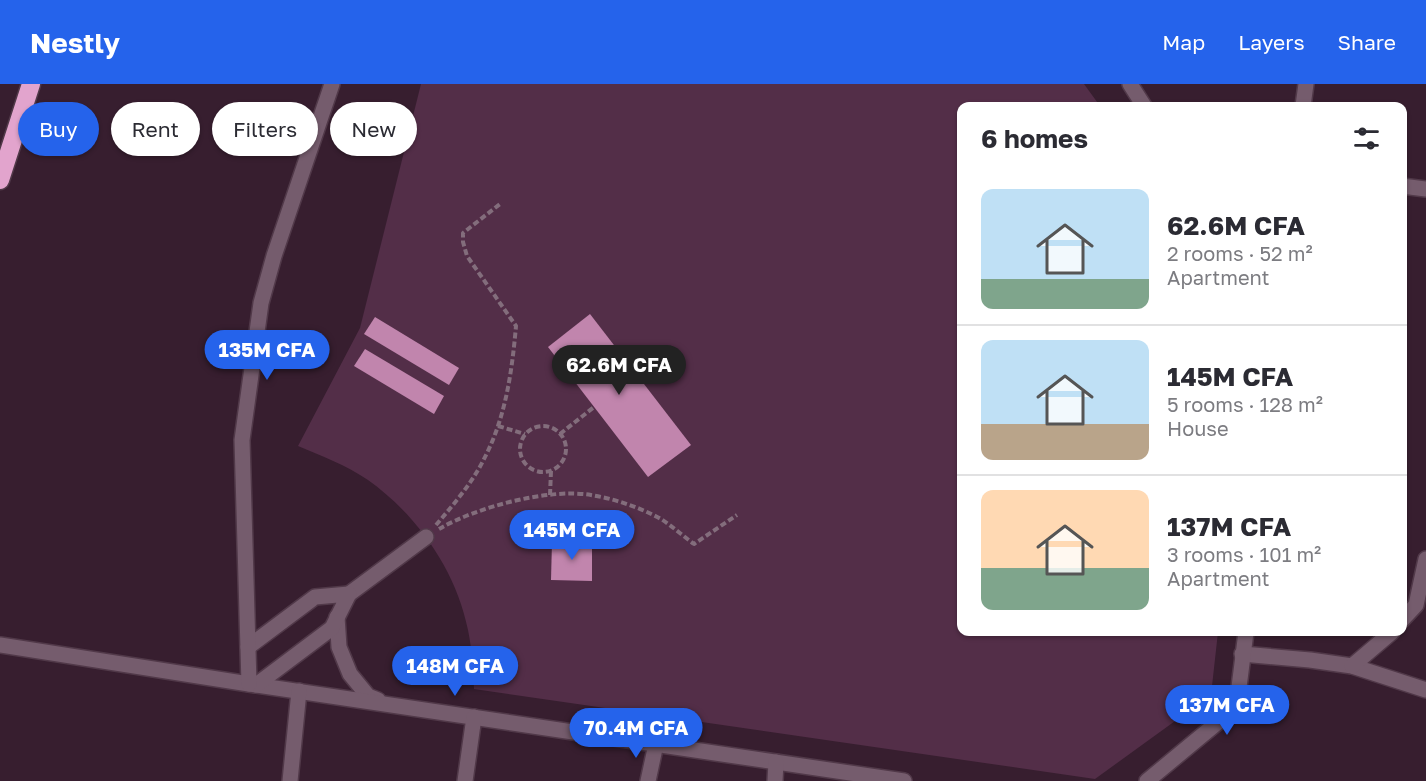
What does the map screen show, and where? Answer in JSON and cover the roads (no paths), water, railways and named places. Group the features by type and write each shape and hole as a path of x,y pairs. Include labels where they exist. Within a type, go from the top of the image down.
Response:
{"highway":[{"path":"0,180 31,84"}],"street":[{"path":"252,684 248,647 242,440 261,303 274,256 332,84"},
{"path":"1130,84 1141,102"},
{"path":"1304,102 1306,84"},
{"path":"1407,187 1426,189"},
{"path":"252,684 332,628 349,594 426,537"},
{"path":"1407,615 1416,605 1426,559"},
{"path":"248,647 315,597 349,594"},
{"path":"337,617 339,647 350,674 368,696 389,704"},
{"path":"1147,781 1222,718 1238,695 1245,636"},
{"path":"1352,666 1387,636"},
{"path":"0,645 904,781"},
{"path":"1242,654 1352,666 1426,690"},
{"path":"290,781 299,691"},
{"path":"465,781 474,717"},
{"path":"648,781 656,744"},
{"path":"775,781 776,762"}]}
